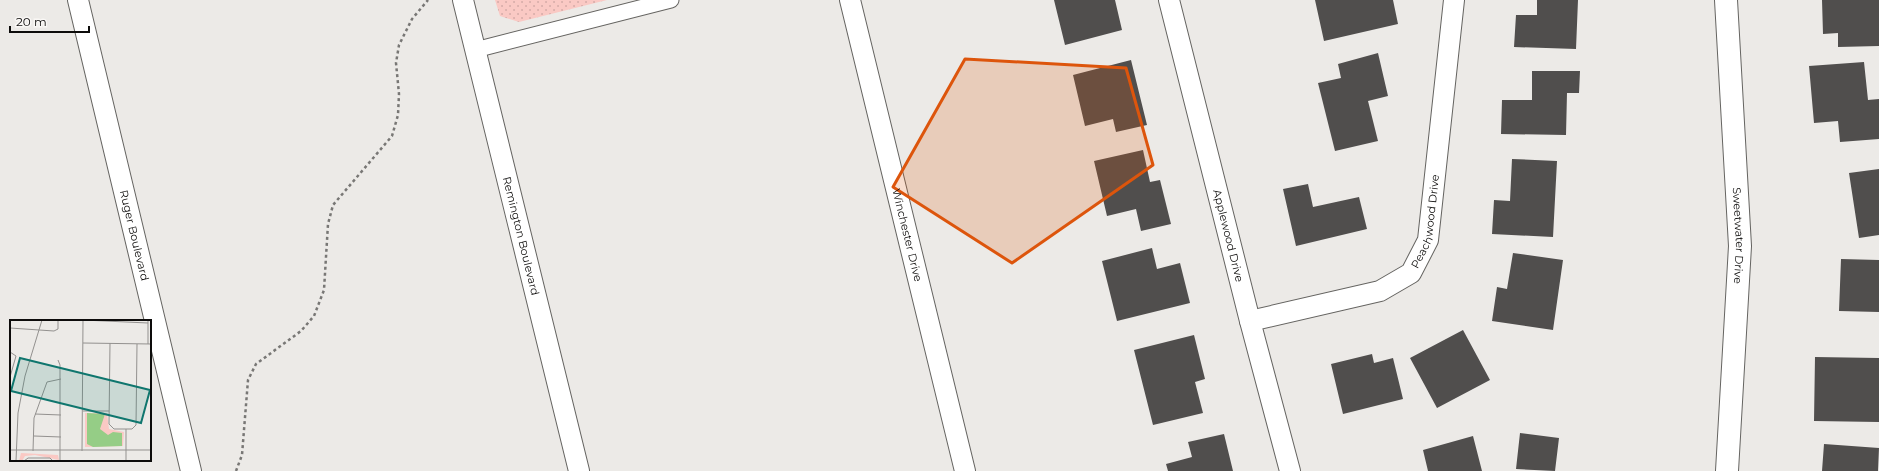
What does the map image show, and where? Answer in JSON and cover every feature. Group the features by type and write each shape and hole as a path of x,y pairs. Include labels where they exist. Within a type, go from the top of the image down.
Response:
{"street":[{"name":"Ruger Boulevard","path":"78,0 191,471"},
{"name":"Remington Boulevard","path":"463,0 578,471"},
{"path":"475,50 671,0"},
{"name":"Winchester Drive","path":"850,0 965,471"},
{"name":"Applewood Drive","path":"1169,0 1250,321 1290,471"},
{"name":"Peachwood Drive","path":"1250,321 1380,291 1411,273 1428,240 1454,0"},
{"name":"Sweetwater Drive","path":"1726,0 1740,246 1727,471"}],"path":[{"path":"236,471 242,455 248,380 256,364 301,332 314,316 324,290 328,224 333,205 392,136 398,115 399,94 396,62 399,45 412,19 428,0"}],"highlighted area":[{"path":"965,59 1126,68 1153,165 1012,263 893,187"}],"shaded area":[{"path":"495,0 607,0 519,22 500,16"}],"building":[{"path":"1054,0 1115,0 1122,30 1065,45"},
{"path":"1315,0 1393,0 1398,24 1324,41"},
{"path":"1537,0 1578,0 1576,49 1514,47 1516,15 1537,15"},
{"path":"1822,0 1879,0 1879,46 1838,47 1838,33 1823,34"},
{"path":"1378,53 1388,96 1368,101 1378,141 1335,151 1318,83 1341,78 1338,64"},
{"path":"1131,60 1147,125 1116,132 1113,119 1085,126 1073,75"},
{"path":"1864,62 1868,100 1879,99 1879,139 1840,142 1838,121 1814,123 1809,66"},
{"path":"1532,71 1580,71 1579,93 1567,93 1566,135 1501,134 1502,100 1532,100"},
{"path":"1143,150 1150,182 1160,180 1171,224 1141,231 1136,209 1107,216 1094,161"},
{"path":"1512,159 1557,161 1553,237 1492,234 1494,200 1510,201"},
{"path":"1879,169 1879,235 1859,238 1849,173"},
{"path":"1308,184 1313,207 1359,197 1367,229 1296,246 1283,189"},
{"path":"1152,248 1157,269 1180,263 1190,303 1117,321 1102,261"},
{"path":"1513,253 1563,260 1553,330 1492,321 1497,287 1507,289"},
{"path":"1841,259 1879,260 1879,312 1839,311"},
{"path":"1463,330 1490,380 1437,408 1410,358"},
{"path":"1194,335 1205,379 1195,382 1203,413 1153,425 1134,350"},
{"path":"1372,354 1374,363 1393,358 1403,399 1343,414 1331,364"},
{"path":"1815,357 1879,358 1879,422 1814,421"},
{"path":"1520,433 1559,438 1555,471 1516,469"},
{"path":"1224,434 1233,471 1168,471 1166,464 1192,457 1188,442"},
{"path":"1473,436 1482,471 1428,471 1423,450"},
{"path":"1824,444 1879,448 1878,471 1822,471"}]}
